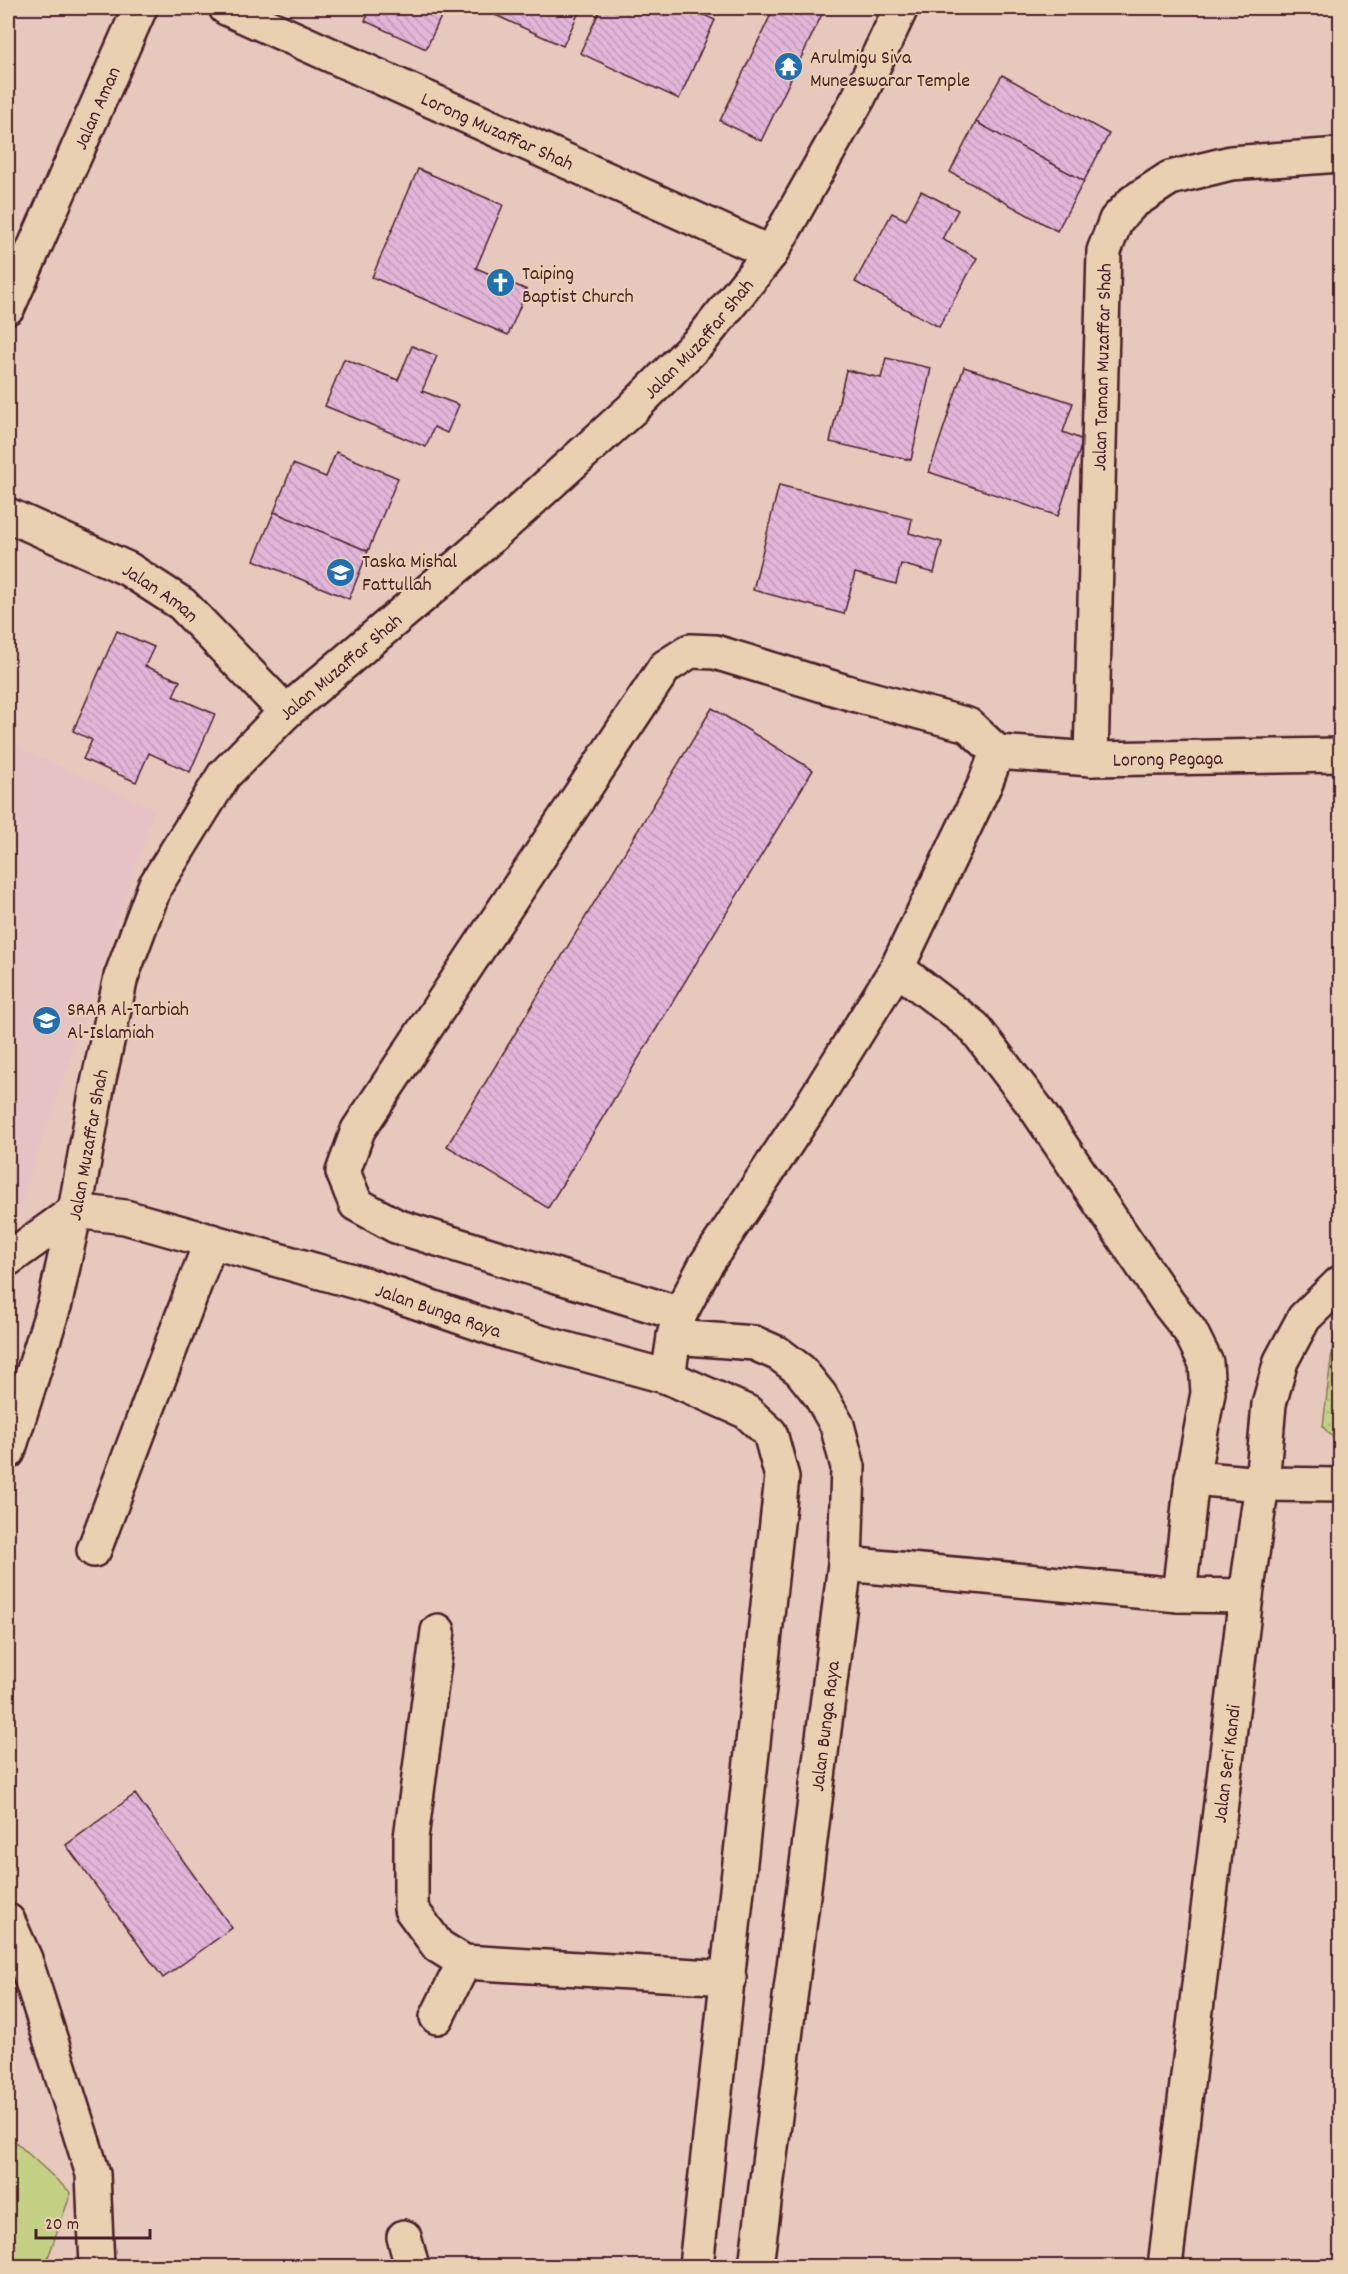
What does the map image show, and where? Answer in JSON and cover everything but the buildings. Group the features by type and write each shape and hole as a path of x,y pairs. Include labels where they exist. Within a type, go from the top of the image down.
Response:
{"street":[{"name":"Jalan Aman","path":"8,307 140,8"},
{"name":"Lorong Muzaffar Shah","path":"226,8 771,253"},
{"name":"Jalan Muzaffar Shah","path":"8,1452 55,1303 121,977 155,886 224,775 286,712 472,554 633,409 701,340 771,253 859,97 901,8"},
{"name":"Jalan Taman Muzaffar Shah","path":"1091,759 1104,251 1116,220 1133,202 1170,178 1231,163 1341,155"},
{"name":"Jalan Aman","path":"8,515 128,569 182,604 286,712"},
{"name":"Jalan Bunga Raya","path":"756,2266 845,1564 848,1467 837,1425 820,1395 800,1370 779,1354 754,1343 677,1326 396,1226 356,1204 343,1172 358,1130 665,667 690,651 715,652 853,694 968,725 997,752"},
{"name":"Lorong Pegaga","path":"997,752 1091,759 1341,755"},
{"path":"668,1377 677,1326 705,1266 813,1103 897,969 985,784 997,752"},
{"path":"897,969 974,1027 1035,1107 1190,1332 1206,1364 1208,1393 1192,1478 1179,1595"},
{"name":"Jalan Bunga Raya","path":"75,1211 125,1216 367,1285 507,1333 668,1377 747,1413 770,1433 782,1477 696,2266"},
{"path":"8,1259 75,1211"},
{"path":"94,1550 211,1241"},
{"name":"Jalan Seri Kandi","path":"1166,2266 1246,1596 1262,1484 1269,1404 1281,1361 1304,1318 1341,1283"},
{"path":"1192,1478 1262,1484 1341,1485"},
{"path":"845,1564 1179,1595 1246,1596"},
{"path":"438,1631 411,1838 411,1909 438,1946 464,1962 729,1978"},
{"path":"8,1921 25,1959 93,2174 97,2266"},
{"path":"437,2017 464,1962"}],"shaded area":[{"name":"SRAR Al-Tarbiah Al-Islamiah","path":"8,743 155,809 11,1234 8,1231"}],"green space":[{"path":"1340,1314 1340,1445 1323,1427 1336,1318"},
{"path":"8,2135 71,2193 45,2266 8,2266"}],"place":[{"name":"Arulmigu Siva Muneeswarar Temple","path":"789,67"},
{"name":"Taiping Baptist Church","path":"501,283"},
{"name":"Taska Mishal Fattullah","path":"341,572"},
{"name":"SRAR Al-Tarbiah Al-Islamiah","path":"46,1020"}]}
